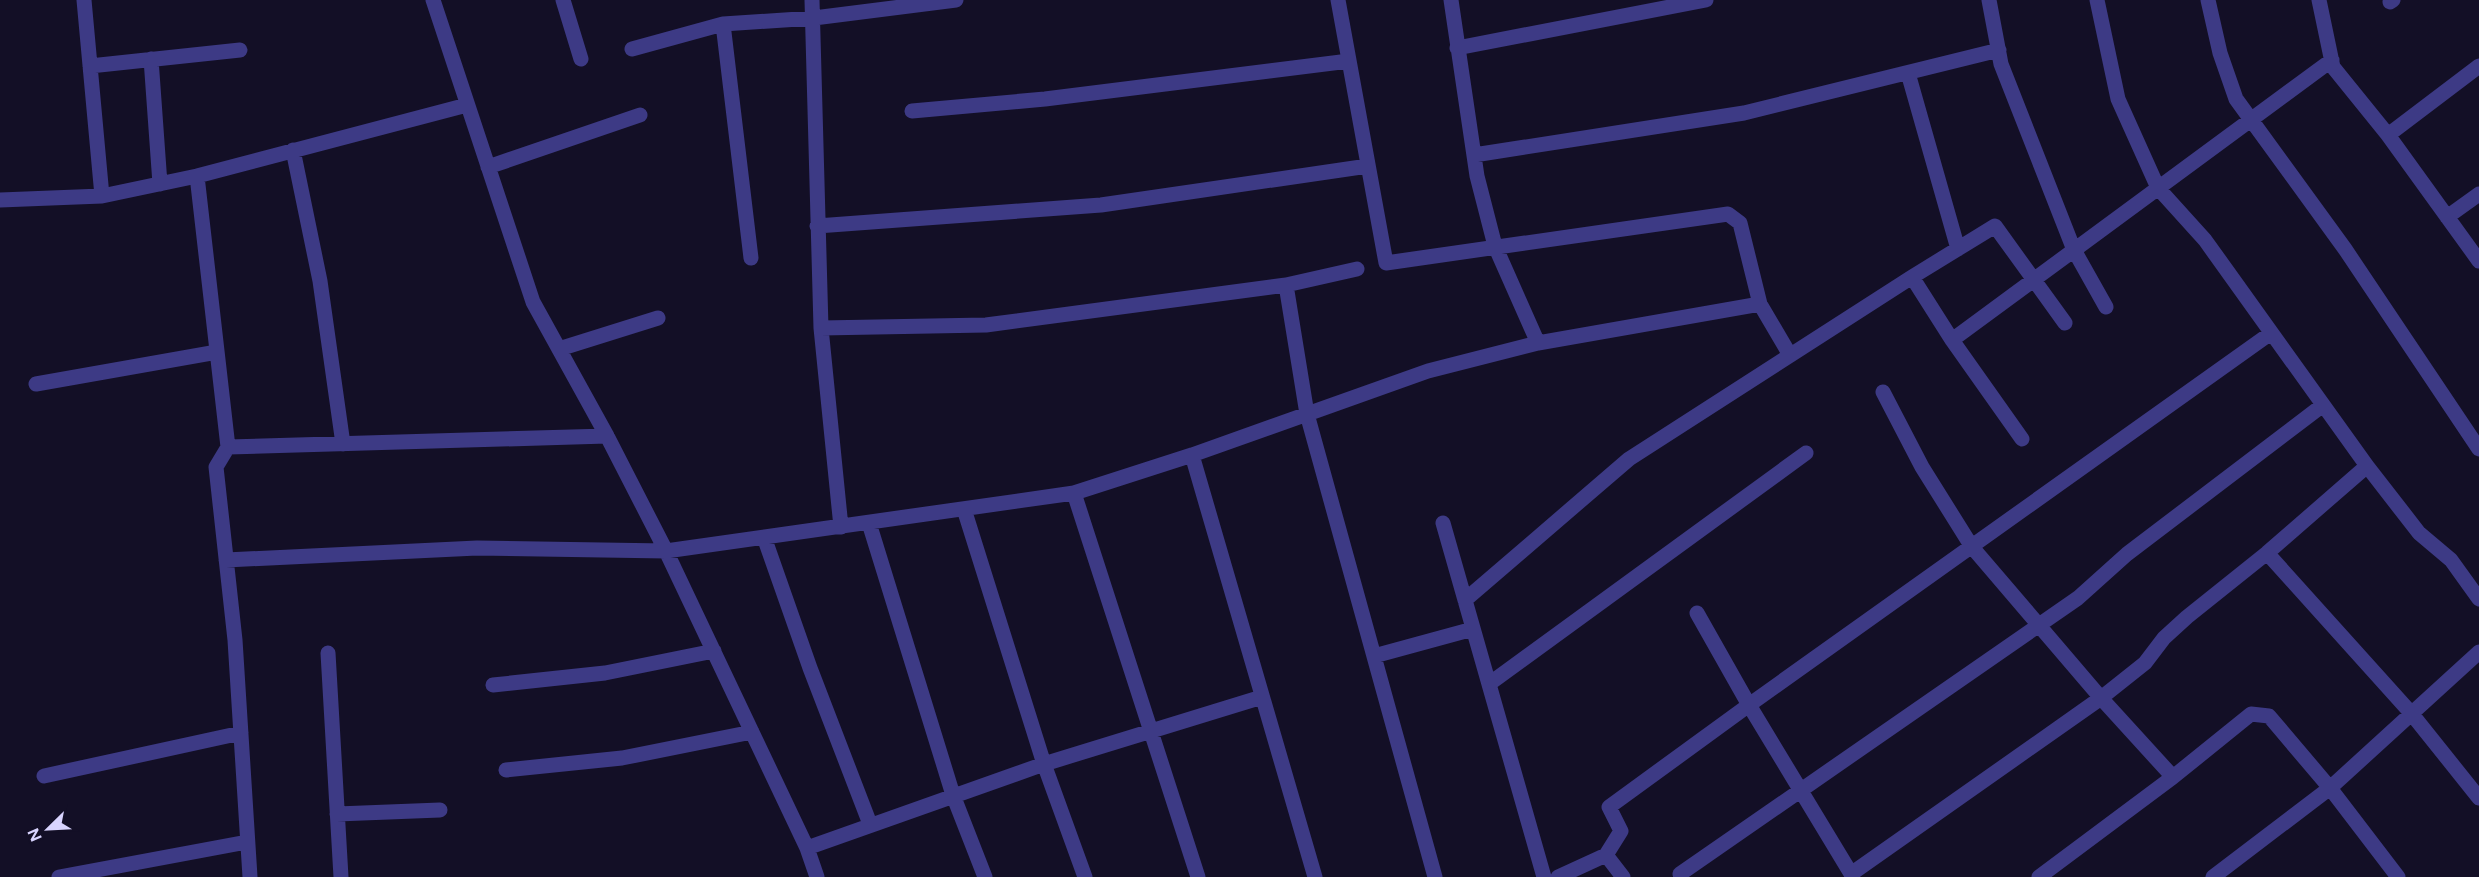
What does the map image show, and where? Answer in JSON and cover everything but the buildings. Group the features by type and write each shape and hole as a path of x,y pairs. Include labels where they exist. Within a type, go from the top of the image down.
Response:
{"street":[{"path":"84,0 102,196"},
{"path":"433,0 533,302 607,436 666,551 807,848 818,877"},
{"path":"563,0 582,59"},
{"path":"812,0 821,328 841,527"},
{"path":"633,49 723,24 814,18 956,0"},
{"path":"1338,0 1386,263 1728,214 1740,223 1760,304 1790,355"},
{"path":"1451,0 1474,155 1495,246 1538,343"},
{"path":"1457,48 1706,0"},
{"path":"1989,0 2001,64 2074,250 2106,307"},
{"path":"2097,0 2118,99 2158,188 2205,240 2367,466 2420,533 2451,560 2479,599"},
{"path":"2208,0 2220,52 2236,99 2344,249 2479,449"},
{"path":"2319,0 2333,67 2388,135 2479,261"},
{"path":"723,24 751,258"},
{"path":"90,66 240,50"},
{"path":"1474,155 1744,113 1999,50"},
{"path":"151,59 160,184"},
{"path":"1952,340 2332,60"},
{"path":"912,111 1045,99 1349,61"},
{"path":"2388,135 2479,66"},
{"path":"1908,73 1958,249"},
{"path":"0,200 102,196 197,176 467,105"},
{"path":"488,167 640,115"},
{"path":"293,150 320,281 343,444"},
{"path":"817,226 1101,206 1368,166"},
{"path":"197,176 228,447 216,467 235,640 250,877"},
{"path":"2447,217 2479,194"},
{"path":"1466,600 1629,459 1995,226 2065,323"},
{"path":"821,328 986,325 1286,285 1357,269"},
{"path":"1912,277 1952,340 2022,439"},
{"path":"1286,285 1307,414 1435,877"},
{"path":"226,560 477,548 666,551 1074,493 1192,455 1428,371 1538,343 1760,304"},
{"path":"559,349 657,318"},
{"path":"1558,877 1606,855 1621,831 1609,807 2271,333"},
{"path":"36,384 217,352"},
{"path":"1883,392 1922,467 1972,546 2101,698 2173,777"},
{"path":"1680,874 2078,598 2127,554 2323,405"},
{"path":"228,447 607,436"},
{"path":"1489,684 1806,453"},
{"path":"1192,455 1315,877"},
{"path":"1697,613 1749,705 1852,875 2101,698 2145,663 2164,638 2187,617 2267,553 2367,466"},
{"path":"1074,493 1198,877"},
{"path":"964,509 1044,764 1085,877"},
{"path":"869,523 953,795 985,877"},
{"path":"1443,523 1544,877"},
{"path":"764,537 810,668 870,824"},
{"path":"2267,553 2411,713 2479,798"},
{"path":"1374,656 1473,629"},
{"path":"493,685 605,673 714,651"},
{"path":"2213,877 2330,788 2479,652"},
{"path":"328,653 341,877"},
{"path":"807,848 1044,764 1262,697"},
{"path":"2038,877 2173,777 2251,714 2269,716 2330,788 2398,877"},
{"path":"506,770 622,758 752,732"},
{"path":"44,776 241,733"},
{"path":"337,814 440,810"},
{"path":"58,877 247,842"},
{"path":"1606,855 1623,877"}]}
